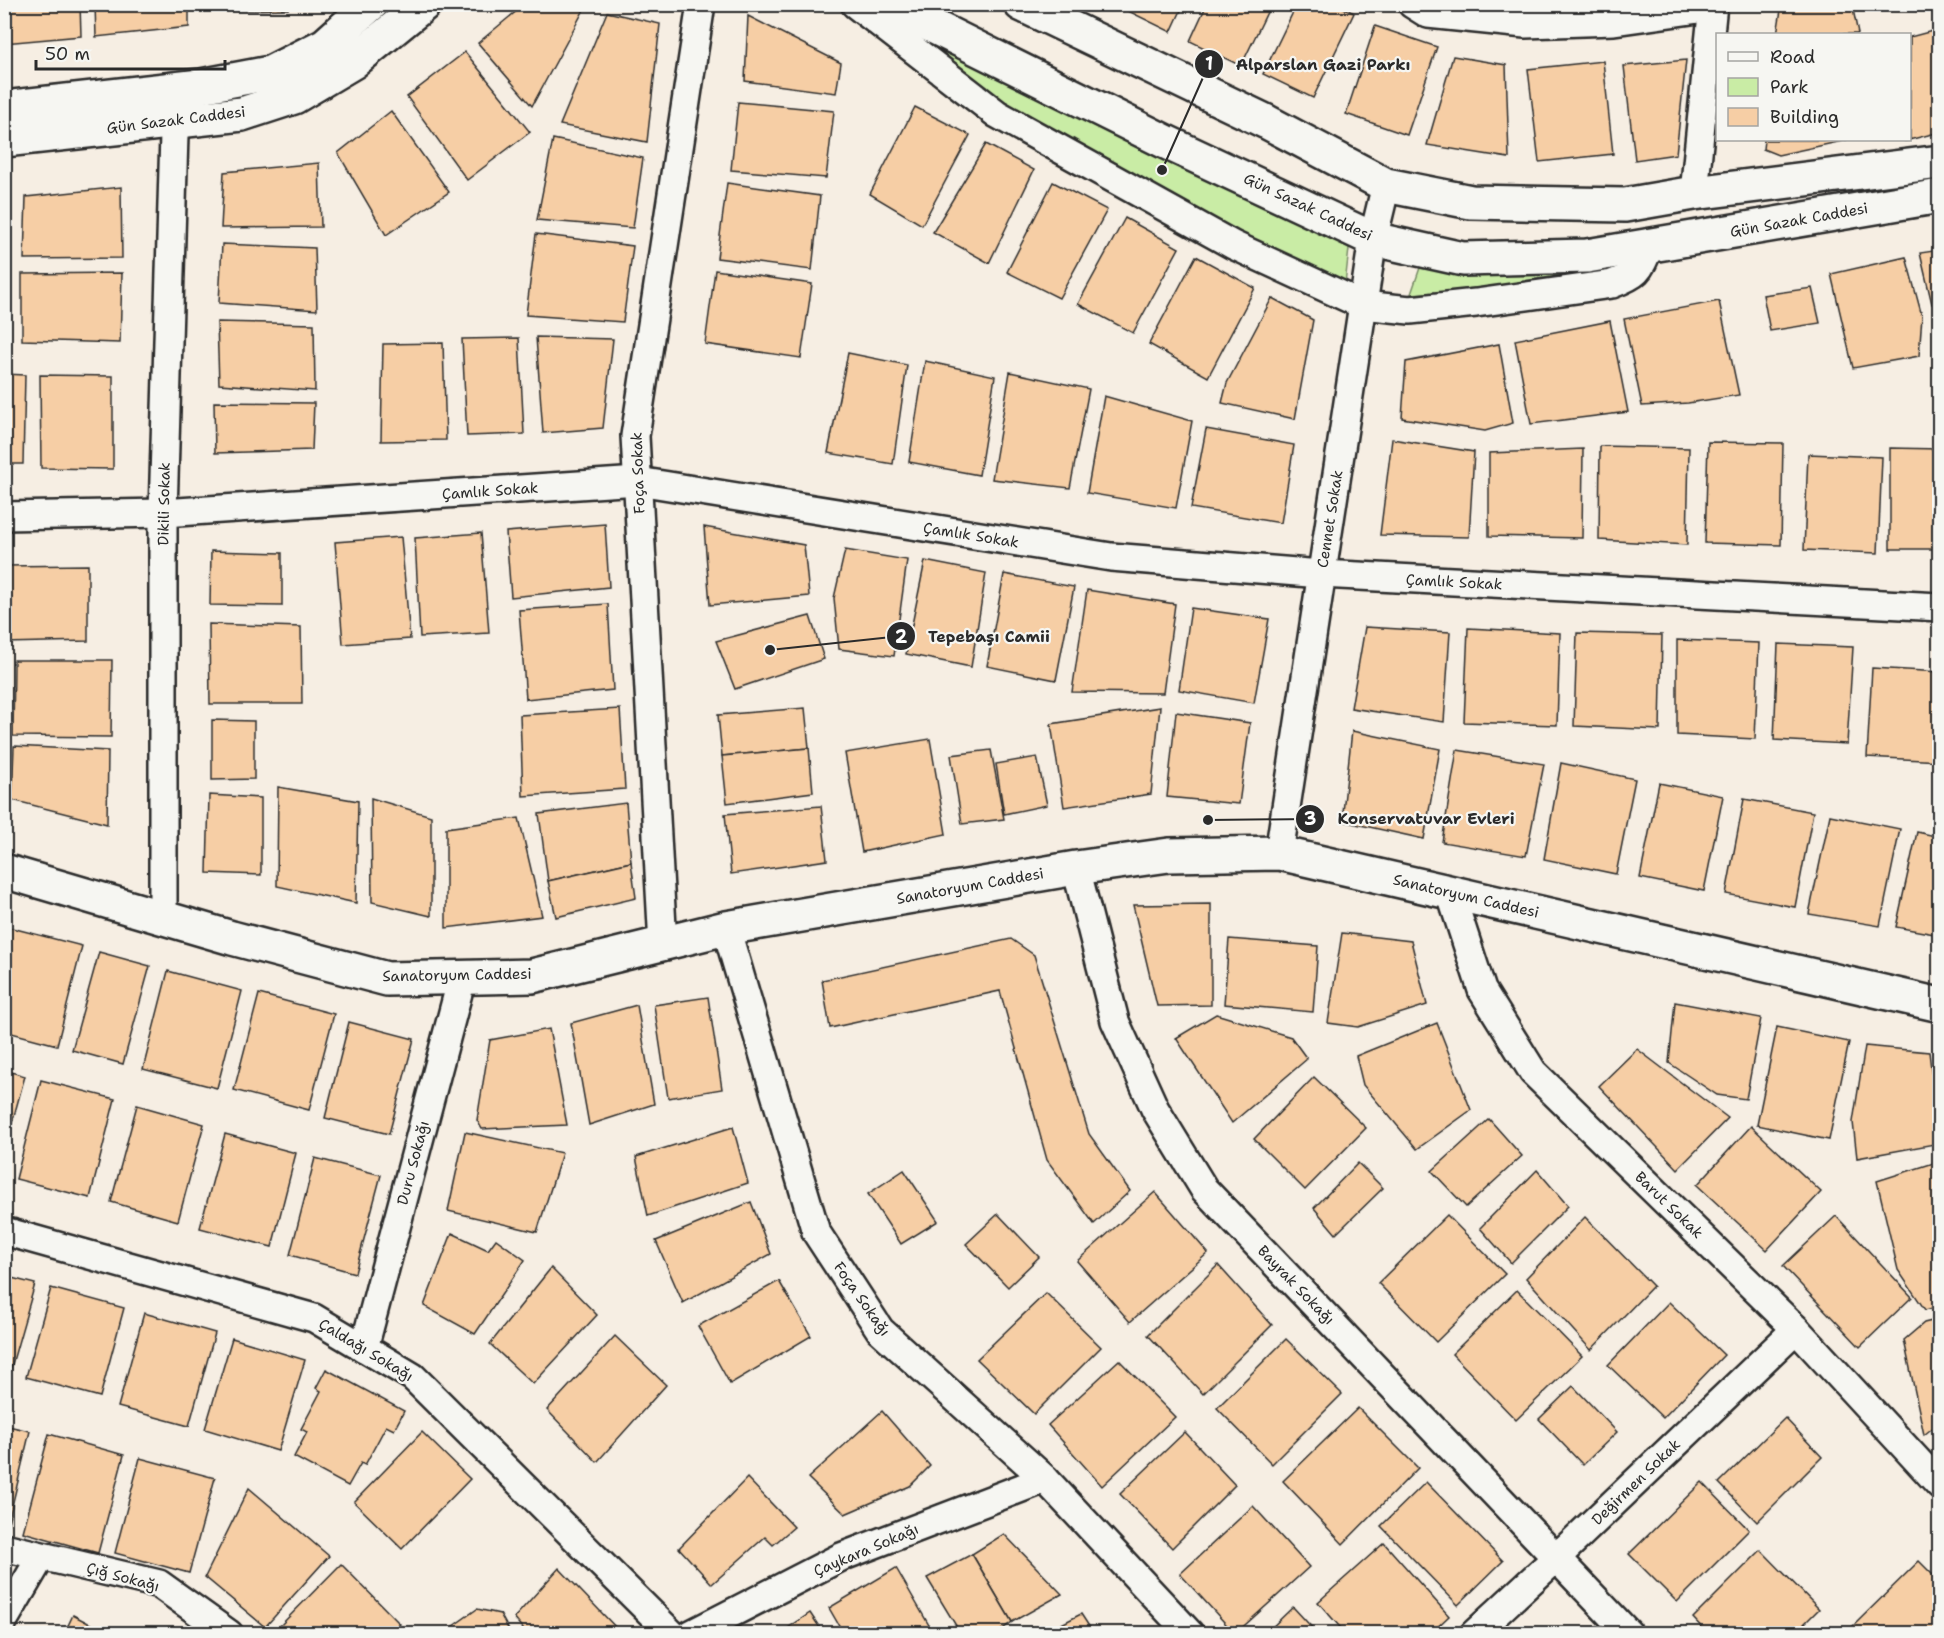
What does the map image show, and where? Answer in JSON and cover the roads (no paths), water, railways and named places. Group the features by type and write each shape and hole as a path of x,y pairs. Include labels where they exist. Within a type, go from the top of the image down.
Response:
{"main road":[{"name":"Gün Sazak Caddesi","path":"4,140 175,105 201,86 270,72 325,45 371,4"},
{"name":"Gün Sazak Caddesi","path":"4,108 175,105 242,114 294,97 352,62 424,4"},
{"name":"Gün Sazak Caddesi","path":"888,4 1166,142 1373,239 1463,259 1587,256 1940,196"},
{"path":"1021,4 1267,122 1386,185 1471,202 1625,205 1694,193 1940,162"},
{"name":"Sanatoryum Caddesi","path":"4,871 163,918 387,979 462,978 532,976 726,928 1076,868 1170,855 1279,853 1940,1005"}],"street":[{"name":"Foça Sokak","path":"663,945 635,436 701,4"},
{"path":"855,4 997,114 1233,245 1363,305 1410,310 1612,284 1628,278 1639,270 1650,245"},
{"path":"1412,4 1428,14 1525,24 1614,21 1713,6 1694,193"},
{"name":"Dikili Sokak","path":"163,918 163,513 175,105"},
{"name":"Cennet Sokak","path":"1279,853 1373,239 1386,185"},
{"name":"Çamlık Sokak","path":"4,516 163,513 638,481 1111,557 1321,574 1940,607"},
{"name":"Bayrak Sokağı","path":"1076,868 1114,1021 1155,1109 1204,1189 1629,1634"},
{"name":"Barut Sokak","path":"1450,892 1482,990 1533,1072 1796,1329 1940,1485"},
{"name":"Foça Sokağı","path":"726,928 816,1232 880,1330 1045,1479 1190,1634"},
{"name":"Duru Sokağı","path":"364,1348 462,978"},
{"name":"Çaldağı Sokağı","path":"4,1231 314,1318 413,1377 672,1634"},
{"name":"Değirmen Sokak","path":"1474,1634 1796,1329"},
{"name":"Çaykara Sokağı","path":"692,1634 841,1557 1045,1479"},
{"name":"Çığ Sokağı","path":"4,1547 159,1584 229,1634"},
{"path":"4,1620 41,1557"}],"place":[{"name":"Alparslan Gazi Parkı","path":"1162,170"},
{"name":"Tepebaşı Camii","path":"770,650"},
{"name":"Konservatuvar Evleri","path":"1208,820"}]}
